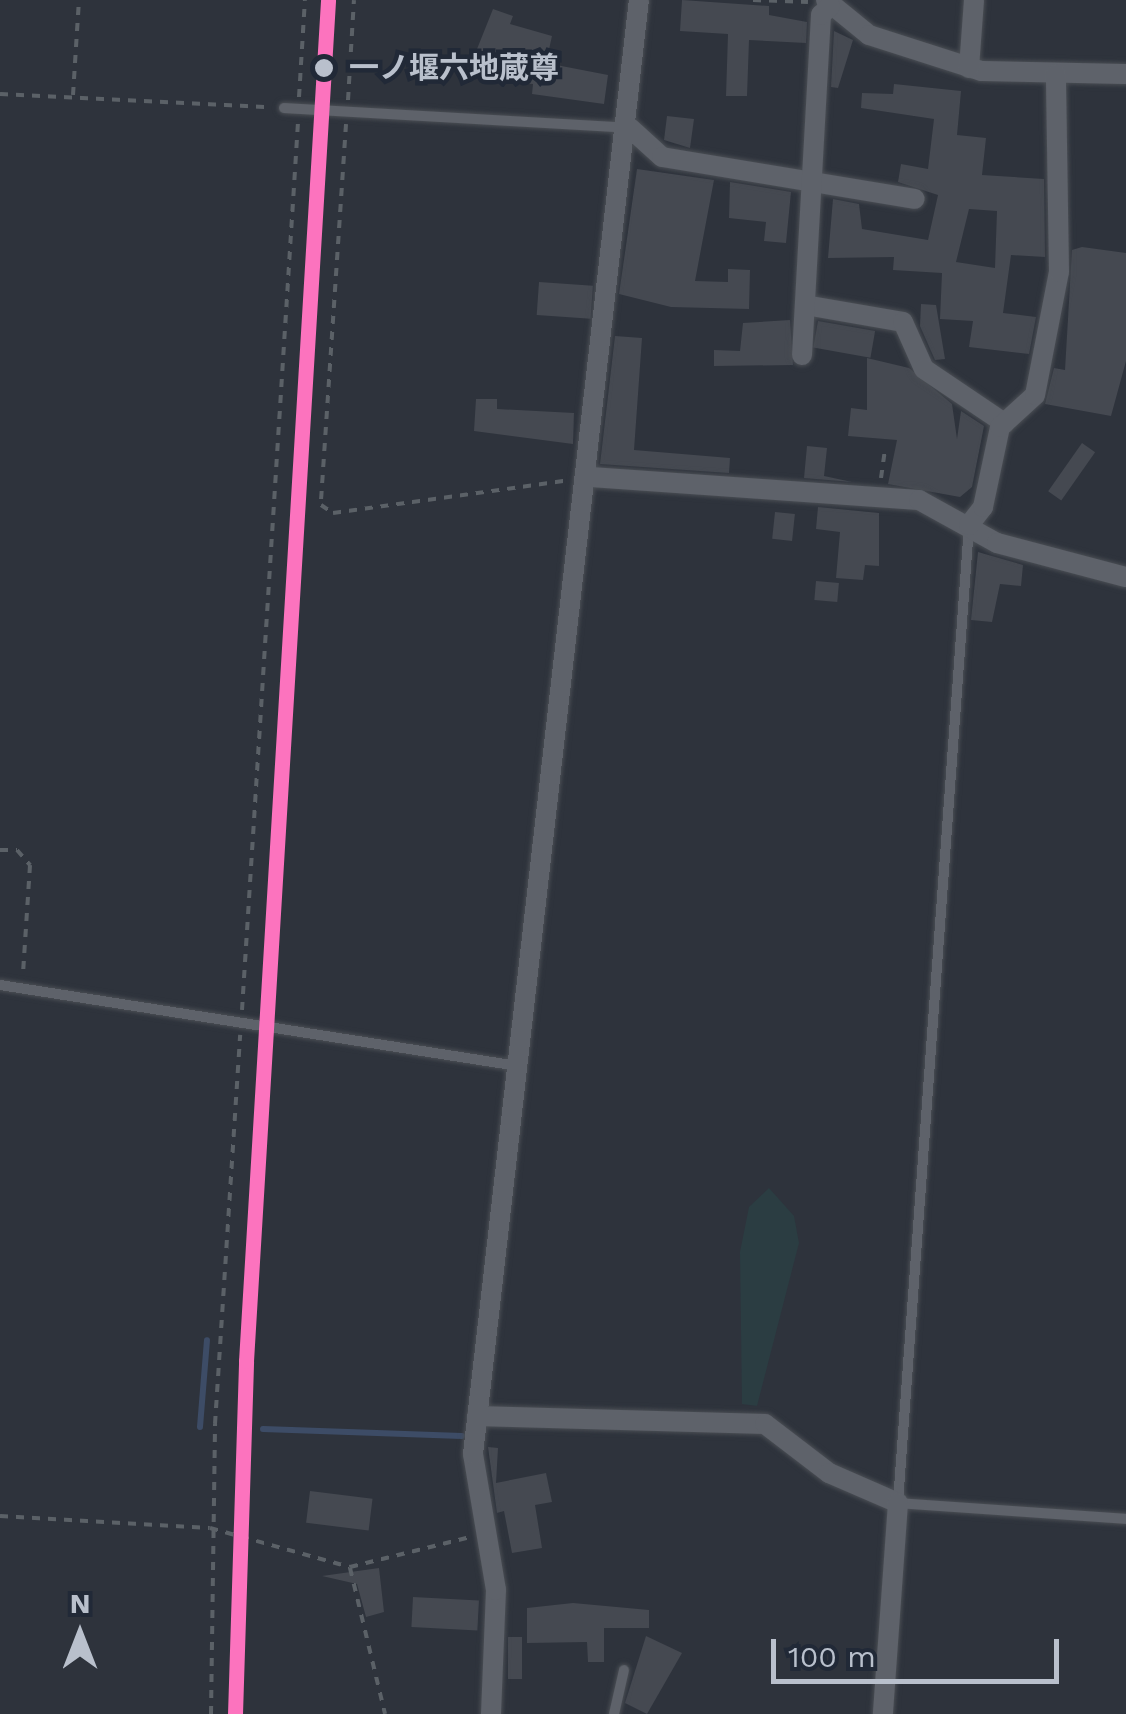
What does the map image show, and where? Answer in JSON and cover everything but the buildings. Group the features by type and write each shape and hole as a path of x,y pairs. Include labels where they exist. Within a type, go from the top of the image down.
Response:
{"street":[{"path":"492,1714 496,1590 473,1492 477,1416 630,128 639,0"},
{"path":"969,68 974,0"},
{"path":"802,355 822,15 828,3 869,35 969,68 1126,74"},
{"path":"969,525 983,508 992,446 1004,423 1035,395 1059,272 1056,74"},
{"path":"630,128 662,157 916,200"},
{"path":"805,305 903,322 924,370 1004,423"},
{"path":"590,477 919,500 997,543 1126,577"},
{"path":"477,1416 765,1424 829,1473 898,1503 883,1714"}],"lane":[{"path":"284,108 630,128"},
{"path":"969,525 898,1503 1126,1519"},
{"path":"0,985 242,1018 519,1066"},
{"path":"614,1714 624,1670"}],"path":[{"path":"73,96 78,0"},
{"path":"211,1714 210,1528 305,0"},
{"path":"354,0 322,505 333,513 590,477"},
{"path":"753,0 828,3"},
{"path":"0,94 284,108"},
{"path":"878,498 885,451"},
{"path":"0,850 17,850 30,866 22,988"},
{"path":"0,1516 210,1528 350,1566 483,1535"},
{"path":"350,1566 385,1714"}],"shaded area":[{"path":"769,1188 794,1216 799,1243 757,1406 742,1404 740,1252 749,1207"}],"waterway":[{"path":"200,1427 207,1340"},
{"path":"263,1429 462,1436"}],"transit line":[{"path":"235,1714 246,1361 328,0"}],"place":[{"name":"一ノ堰六地蔵尊","path":"324,68"}]}
